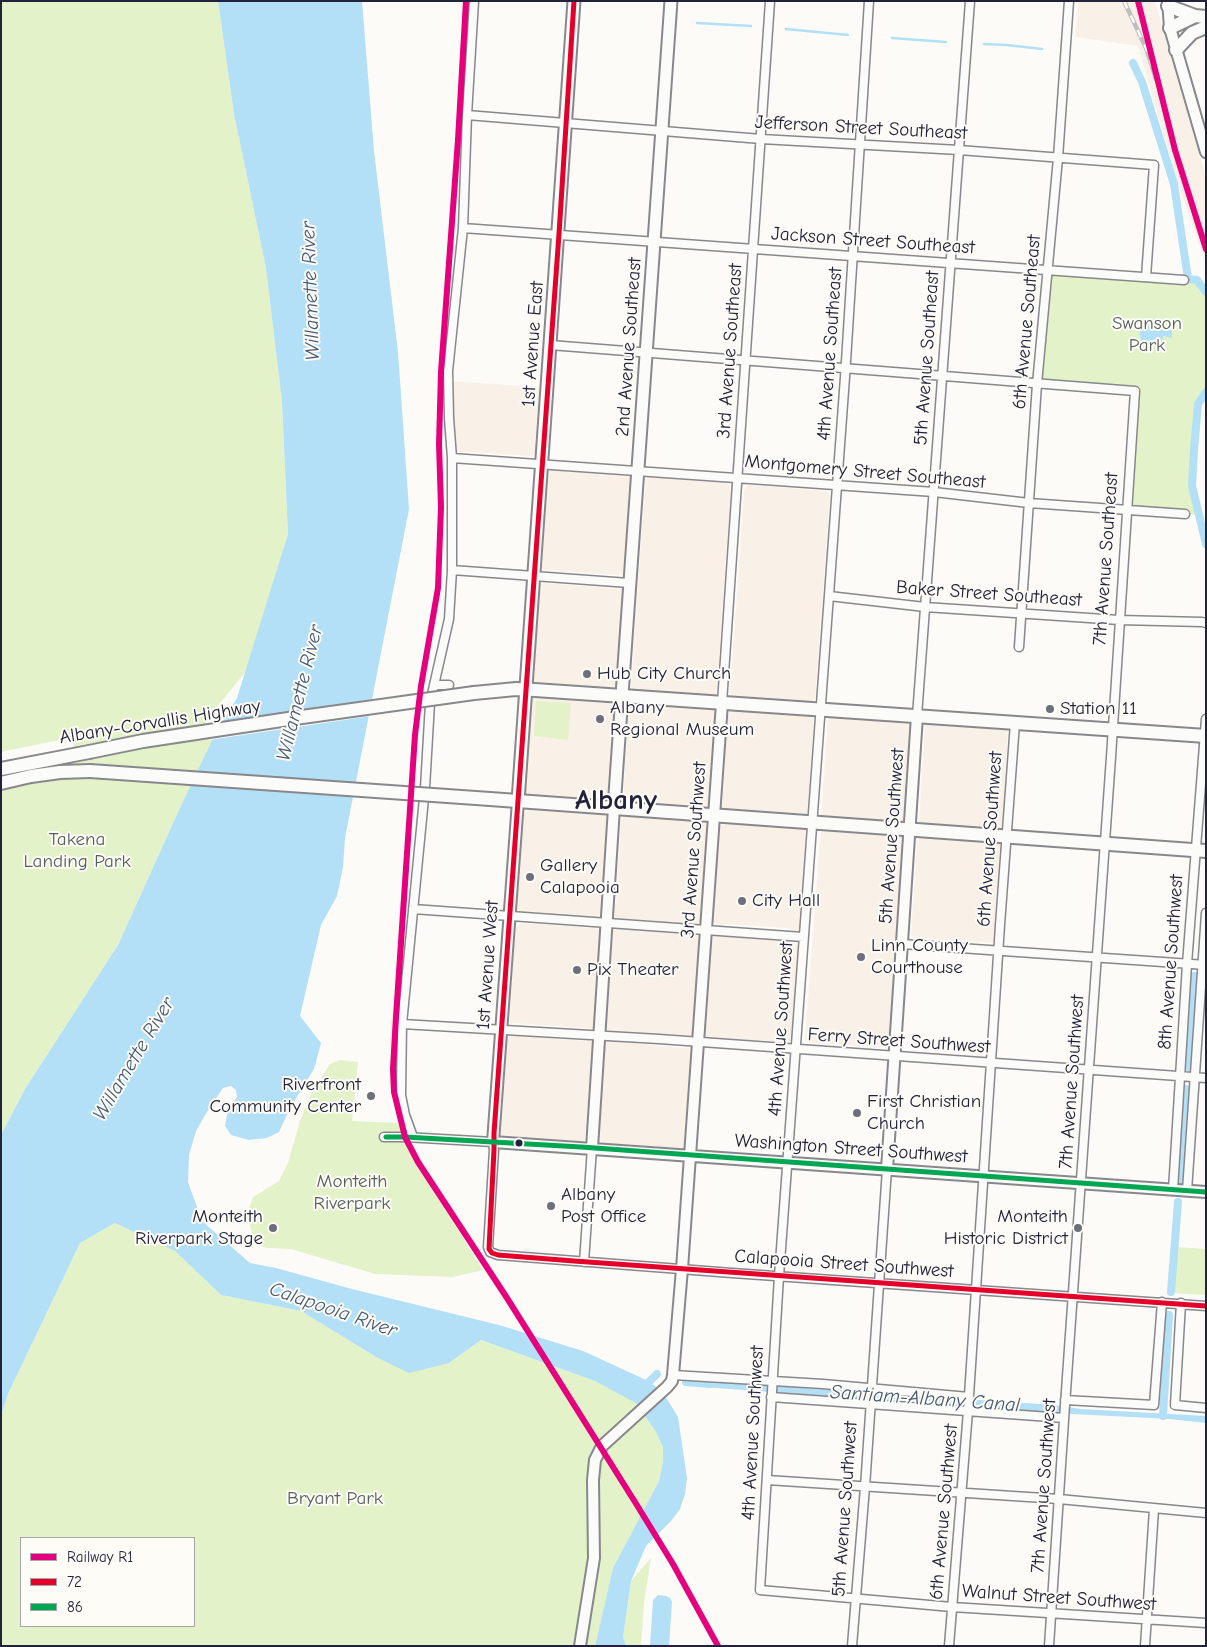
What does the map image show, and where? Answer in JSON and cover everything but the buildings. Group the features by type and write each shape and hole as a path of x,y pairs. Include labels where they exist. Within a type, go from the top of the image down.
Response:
{"highway":[{"path":"1168,3 1200,16"},
{"path":"1170,28 1200,16"},
{"path":"1176,50 1192,33 1206,27"},
{"name":"Albany-Corvallis Highway","path":"1,769 143,742 295,718 474,693 526,690 1205,736"},
{"name":"Albany-Corvallis Highway","path":"1,783 60,772 90,771 1201,851"}],"main road":[{"name":"1st Avenue East","path":"526,690 574,1"},
{"name":"2nd Avenue Southeast","path":"614,808 671,1"},
{"name":"1st Avenue West","path":"518,801 526,690"}],"street":[{"path":"413,1137 405,1115 401,1095 402,1024 425,788 429,721 434,685 449,619 452,570 452,458 448,371 463,228 474,1"},
{"name":"3rd Avenue Southeast","path":"722,703 770,1"},
{"name":"4th Avenue Southeast","path":"820,710 846,368 869,1"},
{"name":"5th Avenue Southeast","path":"917,716 970,1"},
{"name":"6th Avenue Southeast","path":"1019,646 1037,384 1058,158 1069,1"},
{"path":"1168,3 1170,28 1206,152"},
{"name":"Jefferson Street Southeast","path":"467,115 662,132 959,150 1154,165 1146,278"},
{"name":"Jackson Street Southeast","path":"463,228 1184,280"},
{"path":"550,345 1037,384"},
{"name":"7th Avenue Southeast","path":"1037,384 1134,391 1128,510 1112,729"},
{"name":"Montgomery Street Southeast","path":"452,458 934,492 1029,503 1184,514"},
{"path":"452,570 629,583"},
{"name":"Baker Street Southeast","path":"829,596 925,607 1120,620 1206,623"},
{"path":"434,685 448,685"},
{"name":"3rd Avenue Southwest","path":"580,1646 594,1558 593,1480 595,1460 602,1446 667,1387 673,1375 707,931 722,703"},
{"name":"4th Avenue Southwest","path":"760,1590 779,1276 820,710"},
{"name":"5th Avenue Southwest","path":"852,1646 865,1487 917,716"},
{"name":"8th Avenue Southwest","path":"1173,1190 1187,964 1201,851 1206,719"},
{"name":"6th Avenue Southwest","path":"949,1646 969,1397 1014,723"},
{"name":"7th Avenue Southwest","path":"1050,1646 1072,1297 1112,729"},
{"name":"1st Avenue West","path":"488,1244 493,1142 518,801"},
{"path":"584,1262 614,808"},
{"path":"413,909 804,937"},
{"name":"8th Avenue Southwest","path":"1187,1191 1204,965 1206,913"},
{"path":"902,944 1204,965"},
{"name":"Ferry Street Southwest","path":"402,1024 501,1029 1206,1078"},
{"path":"384,1137 493,1142"},
{"name":"Washington Street Southwest","path":"493,1142 1206,1192"},
{"name":"Calapooia Street Southwest","path":"488,1244 490,1252 498,1255 1206,1306"},
{"path":"771,1396 968,1409 1065,1409 1154,1405 1162,1302"},
{"path":"1181,1303 1175,1405 1206,1408"},
{"path":"673,1375 823,1384 871,1390 969,1397"},
{"path":"767,1480 1059,1499 1206,1513"},
{"path":"1145,1646 1154,1509"},
{"name":"Walnut Street Southwest","path":"760,1590 952,1607 1206,1623"}],"shaded area":[{"path":"1078,1 1155,1 1206,177 1206,264 1176,178 1138,46 1075,37"},
{"path":"452,381 539,387 535,453 532,456 454,451"},
{"path":"550,470 630,477 632,481 624,574 544,570 542,568 548,475"},
{"path":"648,477 726,483 731,486 717,690 716,694 713,695 631,689 646,480"},
{"path":"748,485 827,491 830,495 815,698 811,702 741,697 730,693 744,490"},
{"path":"543,583 622,589 624,592 617,686 615,688 535,682 533,678 540,587"},
{"path":"534,695 613,701 616,703 610,799 608,801 526,795 524,791 531,698"},
{"path":"633,703 715,710 709,805 707,808 624,802 629,707"},
{"path":"731,709 810,716 814,719 807,817 722,809 728,716"},
{"path":"828,716 911,724 904,824 821,818"},
{"path":"926,722 1008,731 1002,826 1000,829 922,824 919,822"},
{"path":"407,811 413,811 396,1037 395,1077 399,1102 404,1126 415,1150 510,1296 503,1300 412,1156 395,1110 390,1083 390,1040"},
{"path":"526,811 603,815 609,818 602,909 599,917 596,919 521,913 516,909 523,816"},
{"path":"626,815 703,822 707,825 700,925 617,920 614,918 621,821"},
{"path":"725,823 793,828 800,826 807,832 802,923 800,929 793,931 787,928 726,924 719,926 712,923 720,829"},
{"path":"827,829 834,832 898,835 902,838 888,1047 809,1043 805,1039 820,838 821,833"},
{"path":"920,837 999,844 993,943 915,938 911,935 917,842"},
{"path":"521,923 595,928 599,930 595,1025 593,1030 511,1023 515,929"},
{"path":"615,928 696,934 701,937 692,1036 607,1031 605,1025 607,1022 612,932"},
{"path":"714,935 793,942 797,944 790,1042 707,1038 704,1036 707,1020 711,937"},
{"path":"510,1035 587,1040 594,1043 585,1140 582,1142 501,1135 499,1128 502,1121 507,1041"},
{"path":"607,1041 688,1047 693,1050 689,1066 684,1147 603,1143 599,1139 604,1046"}],"green space":[{"name":"Takena Landing Park","path":"1,1 218,1 234,114 266,268 282,402 288,534 247,670 206,720 212,740 118,945 25,1089 1,1135 1,790 72,773 74,737 1,752"},
{"name":"Swanson Park","path":"1046,271 1197,280 1206,292 1206,392 1198,404 1192,486 1198,515 1127,510 1134,391 1037,384"},
{"path":"536,701 571,703 568,740 534,736"},
{"name":"Monteith Riverpark","path":"340,1060 358,1062 352,1121 398,1123 412,1156 483,1270 453,1277 375,1274 291,1249 267,1248 255,1244 247,1214 253,1197 279,1181 288,1163 300,1121 310,1096 330,1064"},
{"name":"Bryant Park","path":"115,1223 175,1251 221,1295 301,1311 376,1357 449,1363 481,1340 618,1391 636,1403 656,1432 663,1447 663,1462 659,1481 613,1568 595,1646 1,1646 1,1416 8,1394 80,1243"},
{"path":"1176,1247 1206,1249 1206,1295 1172,1293"},
{"path":"651,1558 644,1602 641,1646 626,1646 623,1637 631,1581"}],"water":[{"path":"218,1 362,1 374,151 398,352 409,509 345,838 343,867 337,896 321,925 300,1016 321,1043 314,1069 290,1108 279,1132 267,1138 249,1140 231,1135 225,1126 228,1110 237,1097 236,1090 231,1086 223,1088 196,1131 189,1155 188,1182 202,1221 250,1263 499,1325 583,1351 654,1385 667,1399 678,1417 687,1478 685,1494 680,1509 646,1546 631,1581 623,1637 626,1646 595,1646 613,1568 659,1481 663,1462 663,1447 656,1432 636,1403 595,1381 481,1340 449,1363 409,1373 376,1357 301,1311 221,1295 175,1251 115,1223 80,1243 8,1394 1,1416 1,1135 25,1089 118,945 212,740 237,698 288,534 282,402 266,268 234,114"},
{"path":"1146,319 1165,320 1164,327 1172,330 1172,338 1163,336 1162,342 1156,341 1154,345 1146,345 1141,342 1140,331 1145,326"},
{"path":"700,1381 1054,1405 1081,1409 1206,1416 1206,1423 703,1387 700,1385"},
{"path":"658,1595 670,1598 672,1602 669,1646 650,1646 653,1600"}],"pier":[{"path":"374,699 371,716 209,740 220,722"}],"waterway":[{"path":"697,23 751,26"},
{"path":"786,29 848,35"},
{"path":"892,38 946,42"},
{"path":"984,44 1042,49"},
{"name":"Santiam-Albany Canal","path":"1133,63 1142,82 1174,184 1188,279 1197,280 1206,292"},
{"name":"Santiam-Albany Canal","path":"1206,392 1198,404 1192,486 1206,544"},
{"name":"Santiam-Albany Canal","path":"1188,1067 1194,976"},
{"name":"Santiam-Albany Canal","path":"1180,1180 1186,1089"},
{"name":"Santiam-Albany Canal","path":"1171,1292 1178,1202"},
{"name":"Santiam-Albany Canal","path":"1163,1416 1169,1315"},
{"name":"Santiam-Albany Canal","path":"643,1388 657,1374"},
{"name":"Santiam-Albany Canal","path":"686,1382 710,1384"}],"railway":[{"path":"466,1 441,372 439,444 441,507 438,588 421,686 415,735 396,1017 393,1069 394,1092 405,1137 418,1162 507,1298 635,1502 673,1564 718,1646"},
{"path":"1124,1 1146,48 1156,79"}],"rail line":[{"name":"R1","path":"466,1 441,372 439,444 441,507 438,588 421,686 415,735 396,1017 393,1069 394,1092 405,1137 418,1162 507,1298 635,1502 673,1564 718,1646"},
{"name":"R1","path":"1138,1 1175,150 1206,249"}],"transit line":[{"name":"72","path":"574,1 494,1133 489,1249 492,1253 498,1255 1206,1306"},
{"name":"86","path":"386,1137 581,1147 1206,1192"}],"place":[{"name":"Hub City Church","path":"587,674"},
{"name":"Station 11","path":"1050,709"},
{"name":"Albany Regional Museum","path":"600,719"},
{"name":"Gallery Calapooia","path":"530,877"},
{"name":"City Hall","path":"742,901"},
{"name":"Linn County Courthouse","path":"861,957"},
{"name":"Pix Theater","path":"577,970"},
{"name":"Riverfront Community Center","path":"371,1096"},
{"name":"First Christian Church","path":"857,1113"},
{"name":"Albany Post Office","path":"551,1206"},
{"name":"Monteith Riverpark Stage","path":"273,1228"},
{"name":"Monteith Historic District","path":"1078,1228"}],"district":[{"name":"Albany","path":"616,801"}],"water label":[{"name":"Willamette River","path":"311,291"},
{"name":"Willamette River","path":"300,693"},
{"name":"Willamette River","path":"134,1059"},
{"name":"Calapooia River","path":"333,1310"}]}
